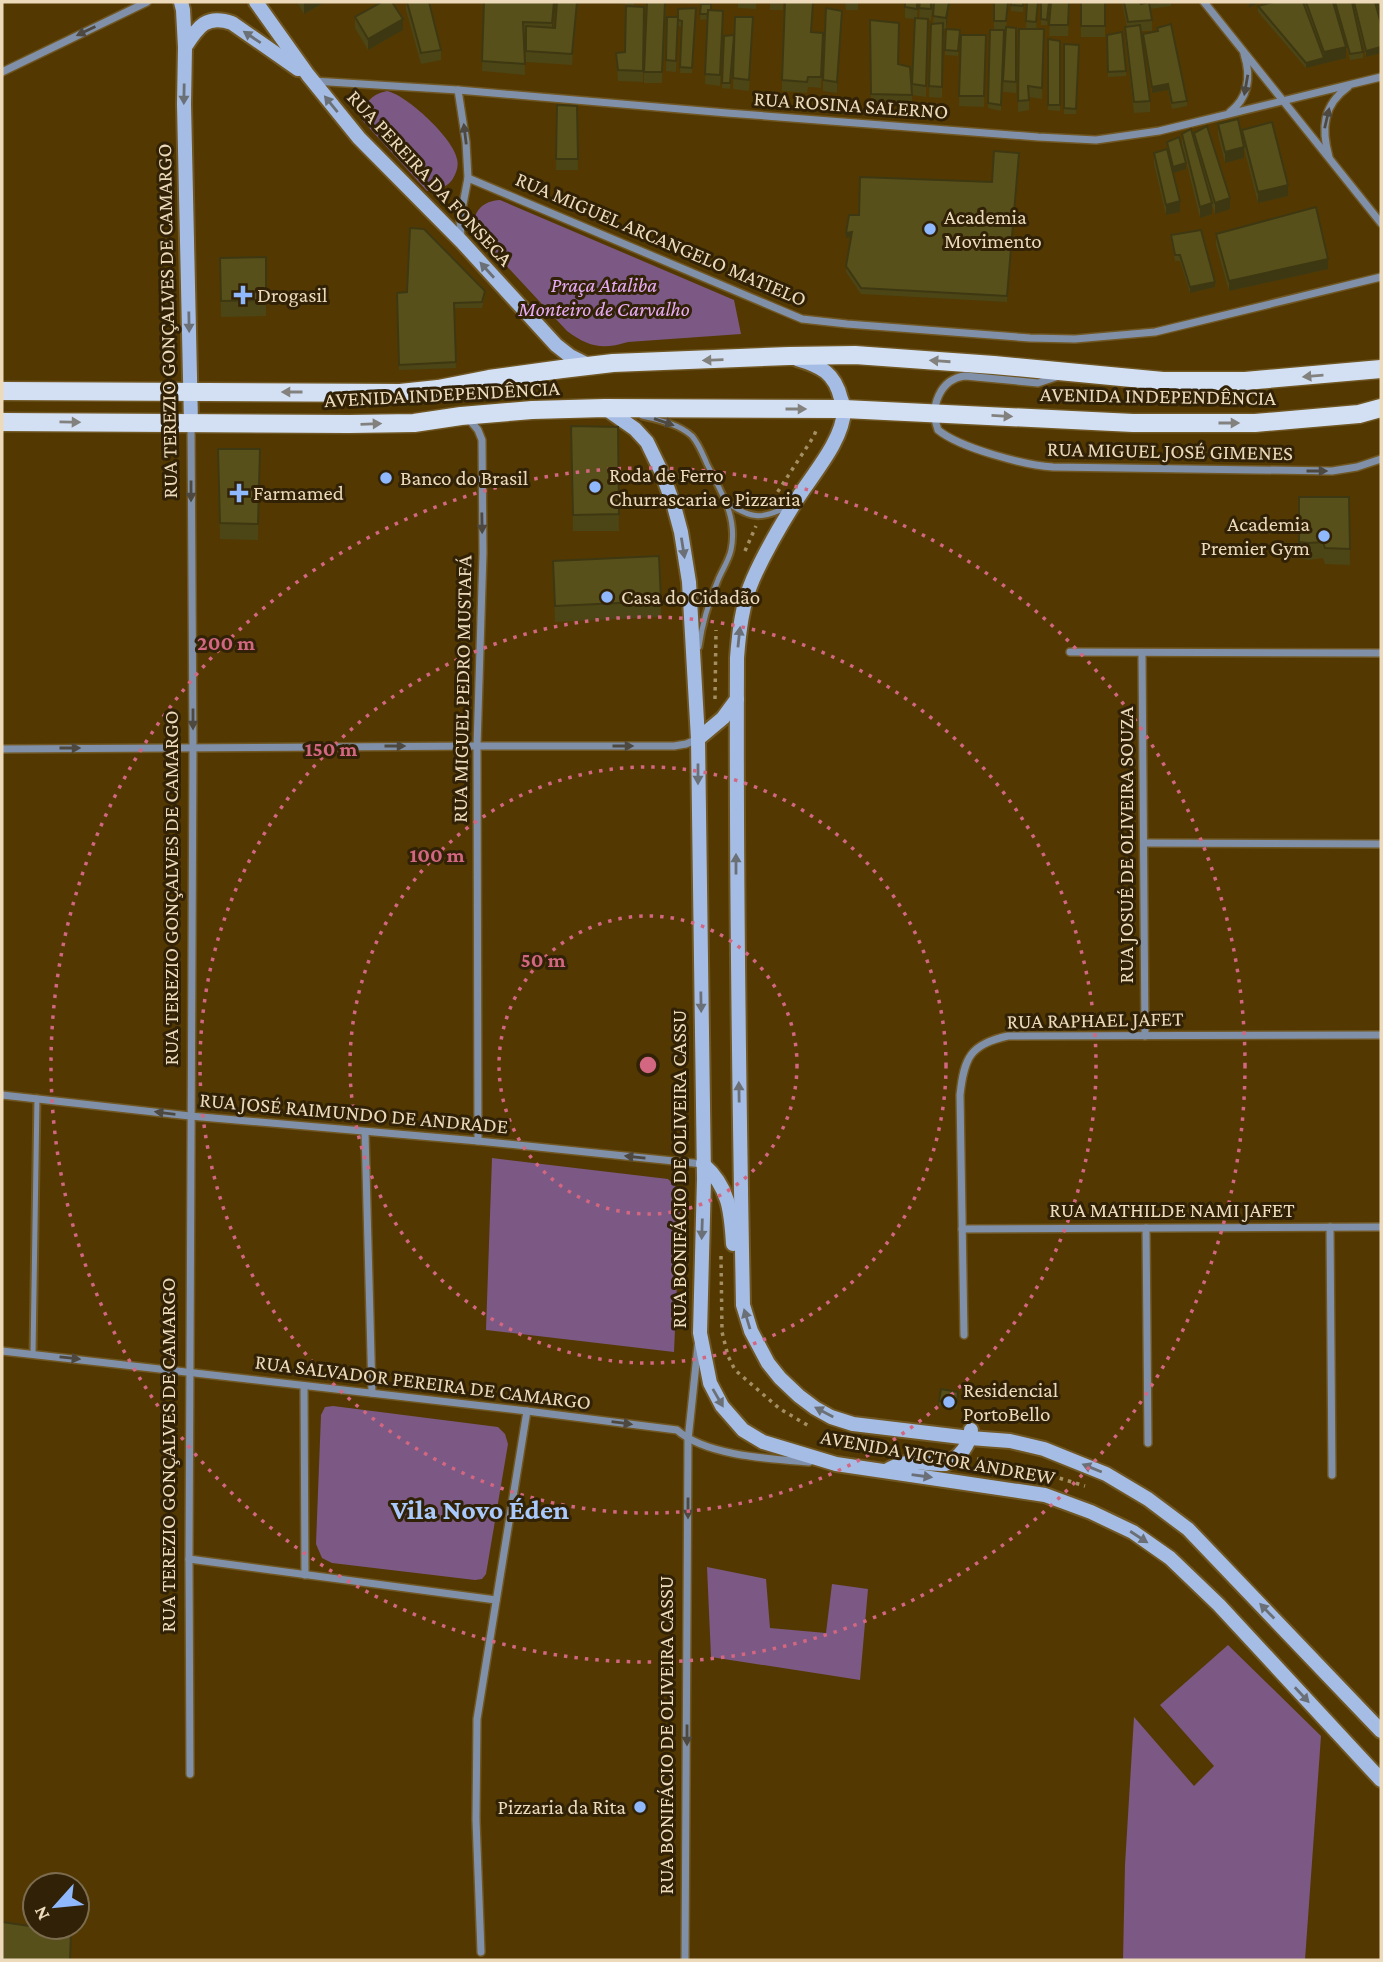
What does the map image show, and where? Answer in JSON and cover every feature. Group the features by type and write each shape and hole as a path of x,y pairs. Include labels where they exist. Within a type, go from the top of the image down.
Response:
{"main road":[{"name":"RUA TEREZIO GONÇALVES DE CAMARGO","path":"181,2 185,47 191,423"},
{"name":"RUA PEREIRA DA FONSECA","path":"256,2 310,78 359,138 462,242 555,345 590,366"},
{"path":"185,47 197,28 209,20 223,20 232,23 310,78"},
{"name":"AVENIDA INDEPENDÊNCIA","path":"7,393 400,393 438,390 501,377 590,366 789,356 855,355 1163,381 1245,381 1381,367"},
{"name":"AVENIDA INDEPENDÊNCIA","path":"789,356 814,364 830,374 844,409"},
{"name":"AVENIDA INDEPENDÊNCIA","path":"2,422 414,423 531,410 605,408 844,409 1133,423 1255,423 1359,414 1381,408"},
{"name":"RUA BONIFÁCIO DE OLIVEIRA CASSU","path":"605,408 635,429 647,442 662,473 681,532 689,582 698,739 703,1164 700,1333"},
{"path":"743,1282 737,902 737,658 740,622 752,581 794,503 825,458 837,435 844,409"},
{"path":"698,739 723,718 737,699"},
{"path":"703,1164 716,1176 727,1197 734,1260 743,1282"},
{"name":"AVENIDA VICTOR ANDREW","path":"743,1282 743,1305 751,1331 768,1363 780,1378 814,1408 853,1424 1010,1441 1044,1449 1106,1474 1148,1499 1188,1529 1381,1731"},
{"name":"AVENIDA VICTOR ANDREW","path":"700,1333 710,1383 722,1406 743,1430 763,1442 836,1464 1045,1495 1091,1512 1133,1532 1170,1558 1219,1605 1381,1780"},
{"path":"886,1471 907,1461 938,1464 951,1461 963,1452 973,1435"}],"street":[{"path":"2,72 147,2"},
{"path":"1204,2 1381,223"},
{"path":"1227,115 1244,98 1248,82 1248,66 1242,49"},
{"name":"RUA ROSINA SALERNO","path":"310,78 870,125 1096,140 1159,131 1381,77"},
{"path":"1330,160 1324,130 1327,115 1338,94 1352,84"},
{"path":"458,90 468,177 460,220 462,242"},
{"name":"RUA MIGUEL ARCANGELO MATIELO","path":"468,177 802,319 848,324 1075,340 1154,332 1381,276"},
{"name":"AVENIDA INDEPENDÊNCIA","path":"934,413 941,391 956,377 1038,383 1067,373"},
{"name":"RUA MIGUEL JOSÉ GIMENES","path":"934,413 938,430 948,437 996,456 1033,466 1332,471 1381,459"},
{"name":"RUA MIGUEL PEDRO MUSTAFÁ","path":"461,416 469,418 482,440 483,553 477,746 478,1141"},
{"name":"RUA TEREZIO GONÇALVES DE CAMARGO","path":"190,1774 189,1371 193,747 191,423"},
{"path":"1070,652 1381,653"},
{"name":"RUA JOSUÉ DE OLIVEIRA SOUZA","path":"1142,653 1145,1036"},
{"path":"2,749 674,746 698,739"},
{"path":"1145,843 1381,844"},
{"name":"RUA RAPHAEL JAFET","path":"964,1335 960,1095 962,1076 970,1055 989,1040 1008,1036 1381,1035"},
{"name":"RUA JOSÉ RAIMUNDO DE ANDRADE","path":"2,1095 190,1116 703,1164"},
{"path":"365,1132 372,1393"},
{"path":"1330,1227 1332,1475"},
{"name":"RUA MATHILDE NAMI JAFET","path":"962,1229 1381,1227"},
{"path":"1146,1228 1148,1443"},
{"name":"RUA BONIFÁCIO DE OLIVEIRA CASSU","path":"686,1959 688,1440 700,1333"},
{"name":"RUA SALVADOR PEREIRA DE CAMARGO","path":"2,1351 677,1430 688,1440 741,1454 836,1464"},
{"path":"304,1386 305,1575"},
{"path":"481,1952 476,1820 477,1719 527,1411"},
{"path":"189,1559 496,1600"}],"lane":[{"path":"605,408 659,419 681,428 699,446 727,503 732,519 733,538 704,623 695,678"},
{"path":"727,503 741,513 754,516 769,515 794,503"},
{"path":"33,1354 37,1098"}],"green space":[{"path":"387,91 417,109 439,130 454,150 458,162 457,170 450,183 444,187 427,191 362,120 369,101"},
{"name":"Praça Ataliba Monteiro de Carvalho","path":"500,200 734,300 741,334 628,342 611,346 596,346 582,341 567,331 474,231 479,209"},
{"path":"492,1158 668,1179 681,1192 674,1352 486,1330"},
{"path":"325,1407 498,1427 505,1434 508,1444 486,1574 482,1579 332,1563 322,1558 316,1544 321,1415"},
{"path":"707,1567 766,1579 770,1628 826,1633 832,1584 868,1589 860,1680 711,1657"},
{"path":"1228,1645 1321,1736 1305,1960 1123,1960 1125,1865 1134,1717 1194,1786 1214,1766 1160,1705"}],"building":[{"path":"382,2 392,2 403,19 368,39 355,17"},
{"path":"407,2 429,2 441,50 421,53"},
{"path":"484,2 554,2 552,23 523,22 525,64 482,61"},
{"path":"557,2 577,2 572,54 526,51 526,26 555,28"},
{"path":"647,2 665,2 662,72 644,72"},
{"path":"785,2 813,2 811,32 823,33 821,77 808,77 807,82 782,80"},
{"path":"905,2 917,2 917,9 905,7"},
{"path":"920,2 931,2 931,9 919,8"},
{"path":"934,2 949,2 946,18 933,16"},
{"path":"994,2 1008,2 1006,21 994,21"},
{"path":"1011,2 1023,2 1023,6 1011,5"},
{"path":"1027,2 1038,2 1036,22 1026,21"},
{"path":"1041,2 1049,2 1047,20 1041,19"},
{"path":"1051,2 1069,2 1068,25 1049,25"},
{"path":"1081,2 1105,2 1105,26 1081,26"},
{"path":"1124,2 1149,2 1152,20 1128,22"},
{"path":"1274,2 1303,2 1324,58 1306,63 1258,6"},
{"path":"1306,2 1333,2 1346,47 1324,52"},
{"path":"1335,2 1352,2 1363,52 1350,54"},
{"path":"1354,2 1375,2 1381,24 1381,47 1366,51"},
{"path":"701,4 711,4 708,14 700,14"},
{"path":"626,6 644,7 643,71 618,70 616,53 625,52"},
{"path":"696,8 692,68 680,67 682,21 678,20 678,9"},
{"path":"826,8 842,11 837,82 823,80"},
{"path":"708,10 723,11 720,75 705,74"},
{"path":"667,17 678,17 676,61 666,60"},
{"path":"735,17 753,17 749,80 733,78"},
{"path":"915,18 928,19 926,86 912,84"},
{"path":"870,20 899,23 898,64 910,67 912,95 871,94"},
{"path":"943,23 942,87 929,86 931,24"},
{"path":"1171,24 1187,101 1172,103 1168,84 1152,87 1143,34 1158,31 1157,28"},
{"path":"1140,25 1150,101 1134,102 1125,27"},
{"path":"1006,27 1016,28 1016,82 1003,81"},
{"path":"946,29 960,30 958,51 945,50"},
{"path":"1019,29 1044,29 1042,88 1028,86 1029,100 1018,101"},
{"path":"990,30 1004,30 1001,105 988,103"},
{"path":"1122,32 1126,71 1108,72 1107,35"},
{"path":"734,35 730,83 722,83 724,36"},
{"path":"961,35 986,35 984,96 959,96"},
{"path":"1048,39 1060,41 1060,105 1048,105"},
{"path":"1064,44 1079,45 1076,109 1064,108"},
{"path":"557,105 577,106 578,159 556,159"},
{"path":"1238,119 1244,147 1225,152 1218,124"},
{"path":"1272,122 1288,185 1258,192 1242,130"},
{"path":"1207,126 1230,198 1215,203 1194,133"},
{"path":"1191,129 1212,203 1200,207 1182,134"},
{"path":"1179,137 1186,163 1173,167 1167,142"},
{"path":"1167,149 1180,201 1166,205 1154,153"},
{"name":"Academia Movimento","path":"994,151 1019,153 1007,296 861,288 846,266 852,232 846,233 849,215 859,215 860,177 992,182"},
{"path":"1316,207 1328,259 1229,281 1216,234"},
{"path":"410,228 424,229 485,291 482,302 454,303 456,362 399,365 397,293 407,292"},
{"path":"1201,230 1215,282 1190,287 1180,255 1175,255 1171,235"},
{"name":"Drogasil","path":"266,257 266,300 221,301 220,258"},
{"name":"Roda de Ferro Churrascaria e Pizzaria","path":"571,426 618,427 619,514 573,515"},
{"name":"Farmamed","path":"218,449 260,449 258,524 220,523"},
{"name":"Academia Premier Gym","path":"1299,497 1349,497 1350,549 1325,548 1323,542 1299,542"},
{"name":"Casa do Cidadão","path":"659,556 661,601 555,606 553,561"},
{"path":"941,1389 958,1392 957,1403 939,1401"},
{"path":"2,1922 21,1925 21,1941 71,1941 70,1960 2,1960"}],"place":[{"name":"Academia Movimento","path":"930,229"},
{"name":"Drogasil","path":"243,295"},
{"name":"Banco do Brasil","path":"386,478"},
{"name":"Roda de Ferro Churrascaria e Pizzaria","path":"595,487"},
{"name":"Farmamed","path":"239,493"},
{"name":"Academia Premier Gym","path":"1324,536"},
{"name":"Casa do Cidadão","path":"607,597"},
{"name":"Residencial PortoBello","path":"949,1402"},
{"name":"Pizzaria da Rita","path":"640,1807"}],"district":[{"name":"Vila Novo Éden","path":"480,1509"}]}
